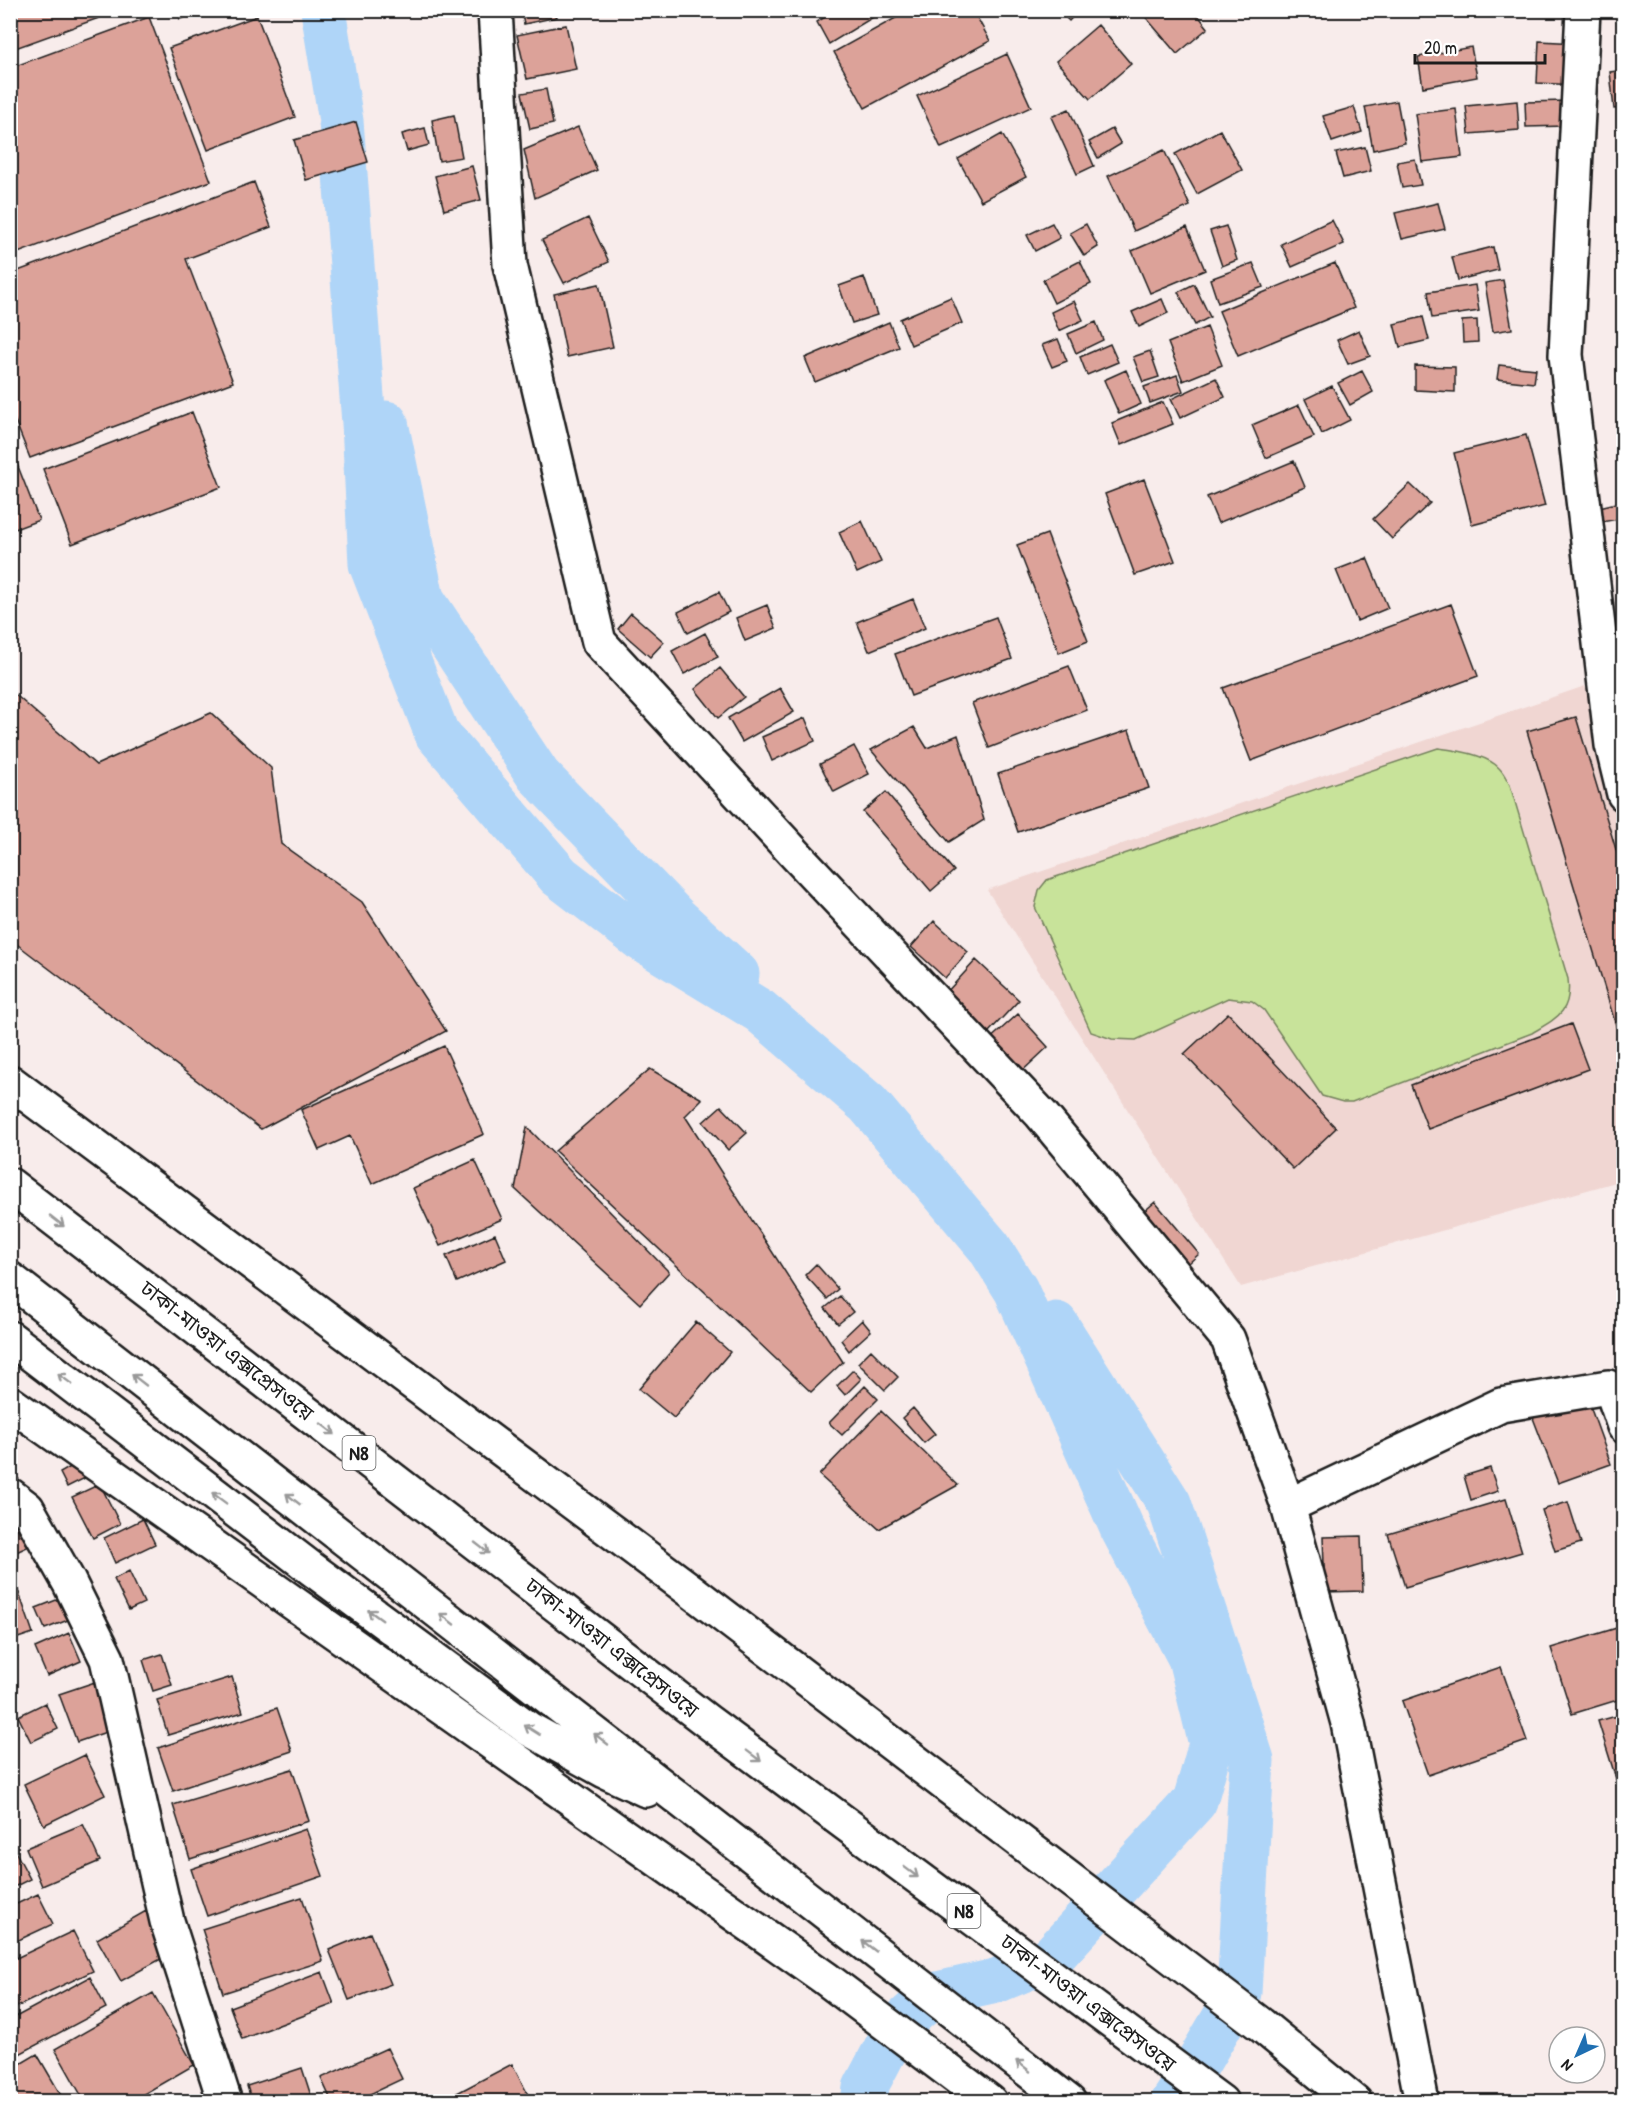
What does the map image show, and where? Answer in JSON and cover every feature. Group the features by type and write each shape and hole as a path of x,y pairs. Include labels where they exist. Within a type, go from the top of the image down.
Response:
{"main road":[{"path":"495,10 510,265 599,642 1041,1114 1228,1339 1288,1506 1348,1724 1422,2102"},
{"path":"1583,10 1566,355 1612,745 1623,794"},
{"path":"10,1082 690,1590 1260,2024 1355,2102"},
{"name":"ঢাকা-মাওয়া এক্সপ্রেসওয়ে","path":"10,1185 707,1721 1221,2102"},
{"path":"10,1279 1069,2102"},
{"path":"10,1338 322,1576 529,1729 605,1771 697,1813"},
{"path":"1288,1506 1502,1405 1608,1387 1612,1391 1623,1426"},
{"path":"10,1403 825,1978 990,2102"},
{"path":"10,1496 27,1508 69,1582 107,1659 167,1921 225,2102"}],"shaded area":[{"path":"1585,686 1623,830 1623,1180 1241,1287 987,890"}],"green space":[{"path":"1438,748 1479,756 1494,763 1510,785 1568,979 1569,990 1565,1007 1549,1023 1532,1033 1352,1102 1322,1096 1264,1010 1252,1001 1228,998 1136,1040 1112,1039 1091,1032 1035,907 1039,890 1047,880"}],"building":[{"path":"10,10 121,10 10,50"},
{"path":"177,10 208,10 180,19"},
{"path":"521,10 555,10 557,17 524,24"},
{"path":"836,10 872,10 875,16 829,44 817,22"},
{"path":"910,10 973,10 990,41 865,108 834,52"},
{"path":"1058,10 1079,10 1069,21"},
{"path":"1147,10 1194,10 1208,28 1177,54 1143,14"},
{"path":"257,16 295,117 208,150 169,48"},
{"path":"149,17 211,181 10,256 10,68"},
{"path":"566,25 576,69 527,79 517,35"},
{"path":"1098,25 1131,64 1090,99 1056,61"},
{"path":"1539,41 1578,43 1577,85 1537,83"},
{"path":"1471,47 1477,77 1423,87 1418,57"},
{"path":"1007,54 1031,107 941,148 917,96"},
{"path":"1624,70 1624,108 1614,109 1610,72"},
{"path":"546,89 553,124 530,129 522,93"},
{"path":"1397,101 1405,143 1373,150 1365,107"},
{"path":"1517,101 1519,130 1469,134 1466,106"},
{"path":"1566,101 1566,126 1526,127 1525,102"},
{"path":"1354,107 1362,132 1332,142 1323,116"},
{"path":"1069,109 1094,166 1077,174 1051,117"},
{"path":"1456,109 1462,157 1422,162 1415,114"},
{"path":"454,115 462,157 439,161 432,120"},
{"path":"356,122 368,162 306,180 294,140"},
{"path":"578,127 597,170 535,198 524,150"},
{"path":"425,128 429,145 407,151 402,134"},
{"path":"1112,129 1121,144 1098,158 1089,142"},
{"path":"1220,130 1242,170 1197,194 1175,154"},
{"path":"1002,134 1026,177 981,201 958,159"},
{"path":"1365,147 1371,171 1343,178 1336,153"},
{"path":"1164,150 1190,206 1134,231 1108,176"},
{"path":"1415,159 1421,185 1402,188 1397,162"},
{"path":"472,166 481,200 444,210 435,176"},
{"path":"254,182 271,227 186,259 233,382 30,458 10,408 10,274"},
{"path":"1438,203 1445,229 1402,239 1395,213"},
{"path":"588,218 609,262 564,283 542,240"},
{"path":"1332,220 1344,244 1292,267 1281,244"},
{"path":"1052,223 1060,238 1035,251 1027,235"},
{"path":"1086,224 1098,247 1084,256 1070,233"},
{"path":"1226,226 1237,260 1222,266 1210,231"},
{"path":"1187,227 1205,270 1150,293 1132,251"},
{"path":"1493,247 1498,270 1458,280 1452,257"},
{"path":"1080,261 1091,284 1054,303 1043,280"},
{"path":"1253,263 1263,287 1218,303 1210,279"},
{"path":"1335,263 1354,308 1238,356 1219,311"},
{"path":"864,277 877,315 852,323 839,286"},
{"path":"1503,280 1512,329 1493,332 1485,283"},
{"path":"599,284 613,347 567,357 554,294"},
{"path":"1194,284 1210,317 1195,325 1178,292"},
{"path":"1475,285 1479,311 1432,318 1428,292"},
{"path":"951,297 962,323 911,345 900,319"},
{"path":"1162,299 1168,313 1139,327 1132,312"},
{"path":"1074,301 1083,320 1059,331 1051,312"},
{"path":"1423,317 1429,340 1400,347 1394,324"},
{"path":"1477,320 1478,342 1463,343 1462,321"},
{"path":"889,322 899,347 815,382 805,358"},
{"path":"1096,322 1103,340 1076,353 1068,334"},
{"path":"1207,327 1222,365 1183,381 1168,343"},
{"path":"1359,330 1370,356 1348,364 1337,340"},
{"path":"1058,339 1067,361 1052,367 1042,345"},
{"path":"1110,344 1118,362 1087,375 1080,357"},
{"path":"1150,351 1159,377 1143,382 1133,357"},
{"path":"1499,365 1536,369 1534,383 1497,379"},
{"path":"1415,366 1455,367 1455,392 1415,390"},
{"path":"1126,370 1141,404 1119,414 1104,380"},
{"path":"1362,371 1373,392 1350,405 1338,383"},
{"path":"1177,375 1183,391 1150,403 1144,387"},
{"path":"1216,378 1225,397 1180,418 1171,399"},
{"path":"1332,386 1350,420 1322,434 1305,399"},
{"path":"1163,402 1173,424 1121,445 1112,423"},
{"path":"1299,405 1314,437 1266,458 1252,425"},
{"path":"192,412 221,487 72,544 43,469"},
{"path":"1526,435 1545,506 1472,525 1454,453"},
{"path":"10,446 39,520 10,531"},
{"path":"1294,461 1305,487 1218,523 1207,497"},
{"path":"1144,479 1175,561 1135,575 1105,494"},
{"path":"1410,484 1430,503 1392,539 1373,519"},
{"path":"1621,502 1624,518 1602,522 1599,507"},
{"path":"862,521 881,562 857,573 839,532"},
{"path":"1047,534 1088,641 1059,653 1017,545"},
{"path":"1367,558 1388,608 1357,621 1336,570"},
{"path":"719,592 729,612 688,633 678,612"},
{"path":"913,599 925,628 869,651 857,622"},
{"path":"1451,604 1478,676 1251,761 1223,688"},
{"path":"767,605 776,628 745,641 736,618"},
{"path":"631,613 664,642 650,657 618,629"},
{"path":"996,617 1012,659 911,696 895,654"},
{"path":"705,633 718,657 684,674 672,651"},
{"path":"1069,666 1087,710 989,748 972,703"},
{"path":"720,668 744,697 718,718 695,689"},
{"path":"780,688 794,712 742,742 728,718"},
{"path":"10,690 96,765 211,713 271,768 281,844 362,902 446,1031 261,1129 10,939"},
{"path":"1576,717 1624,876 1624,1052 1527,731"},
{"path":"805,718 815,741 772,761 762,737"},
{"path":"914,727 927,748 958,735 984,820 949,842 871,750"},
{"path":"1129,730 1149,788 1018,832 998,774"},
{"path":"854,746 869,774 834,792 820,764"},
{"path":"886,792 954,871 931,891 863,812"},
{"path":"934,921 968,952 945,978 911,947"},
{"path":"976,960 1019,1000 988,1033 946,993"},
{"path":"1228,1013 1336,1128 1293,1169 1184,1054"},
{"path":"1018,1014 1048,1047 1018,1075 988,1041"},
{"path":"1571,1024 1588,1069 1428,1129 1411,1085"},
{"path":"444,1046 484,1134 372,1184 350,1136 319,1150 301,1110"},
{"path":"650,1069 702,1099 685,1116 843,1362 811,1392 555,1151"},
{"path":"721,1106 747,1133 728,1150 703,1122"},
{"path":"527,1127 669,1272 640,1304 515,1189"},
{"path":"475,1160 502,1219 440,1246 413,1188"},
{"path":"1155,1202 1199,1254 1179,1272 1134,1220"},
{"path":"495,1234 506,1260 457,1282 446,1256"},
{"path":"816,1264 838,1289 827,1299 805,1275"},
{"path":"840,1296 853,1312 838,1324 825,1308"},
{"path":"862,1320 871,1331 849,1351 841,1340"},
{"path":"696,1322 730,1352 674,1418 639,1389"},
{"path":"871,1350 898,1377 885,1390 858,1363"},
{"path":"853,1370 861,1379 845,1395 837,1386"},
{"path":"865,1386 878,1399 842,1435 829,1423"},
{"path":"1587,1398 1611,1464 1558,1483 1533,1418"},
{"path":"913,1408 935,1434 924,1443 902,1418"},
{"path":"881,1411 958,1485 879,1529 819,1475"},
{"path":"79,1462 87,1477 67,1487 60,1473"},
{"path":"1490,1468 1498,1491 1471,1500 1464,1476"},
{"path":"100,1484 120,1524 93,1538 72,1497"},
{"path":"1506,1499 1522,1552 1405,1587 1388,1534"},
{"path":"1568,1502 1581,1543 1555,1551 1542,1510"},
{"path":"143,1519 155,1544 115,1563 104,1538"},
{"path":"30,1520 40,1541 10,1555 10,1528"},
{"path":"1361,1536 1363,1591 1325,1592 1323,1537"},
{"path":"10,1567 33,1633 15,1639 10,1625"},
{"path":"129,1571 144,1603 129,1610 114,1579"},
{"path":"64,1597 73,1618 45,1629 36,1608"},
{"path":"1620,1627 1624,1636 1624,1698 1572,1714 1551,1648"},
{"path":"69,1633 81,1661 47,1676 35,1648"},
{"path":"162,1654 172,1685 153,1691 143,1660"},
{"path":"1501,1667 1527,1741 1428,1775 1402,1701"},
{"path":"232,1677 243,1712 168,1735 157,1700"},
{"path":"95,1682 112,1730 77,1742 59,1694"},
{"path":"45,1703 58,1729 31,1742 18,1716"},
{"path":"277,1708 292,1751 173,1791 158,1748"},
{"path":"1624,1714 1624,1783 1618,1785 1598,1721"},
{"path":"85,1755 105,1795 44,1825 24,1784"},
{"path":"292,1769 309,1821 190,1859 173,1805"},
{"path":"83,1824 100,1861 42,1886 26,1848"},
{"path":"306,1829 323,1876 207,1916 191,1869"},
{"path":"13,1847 30,1879 10,1889 10,1848"},
{"path":"38,1894 53,1924 10,1944 10,1907"},
{"path":"302,1897 323,1961 223,1993 202,1929"},
{"path":"146,1911 170,1954 121,1981 97,1939"},
{"path":"73,1931 93,1971 10,2010 10,1961"},
{"path":"370,1933 391,1984 349,2000 329,1950"},
{"path":"322,1972 334,2004 242,2039 230,2007"},
{"path":"90,1977 106,2008 10,2059 10,2020"},
{"path":"153,1993 194,2065 130,2102 85,2102 55,2049"},
{"path":"387,2048 402,2079 353,2102 332,2102 321,2078"},
{"path":"37,2054 65,2102 10,2102 10,2070"},
{"path":"512,2064 532,2102 440,2102"},
{"path":"302,2068 313,2102 252,2102 247,2086"}],"waterway":[{"path":"323,10 341,121 364,423 371,564 437,734 559,876 640,938 760,1011 868,1104 989,1247 1016,1290 1122,1528 1190,1658 1211,1744 1195,1801 1051,1958 996,1981 933,1995 897,2027 865,2088 863,2102"},
{"path":"386,423 422,599 538,775 676,918 737,974"},
{"path":"1056,1324 1169,1503 1252,1760 1239,1993 1173,2102"}]}
